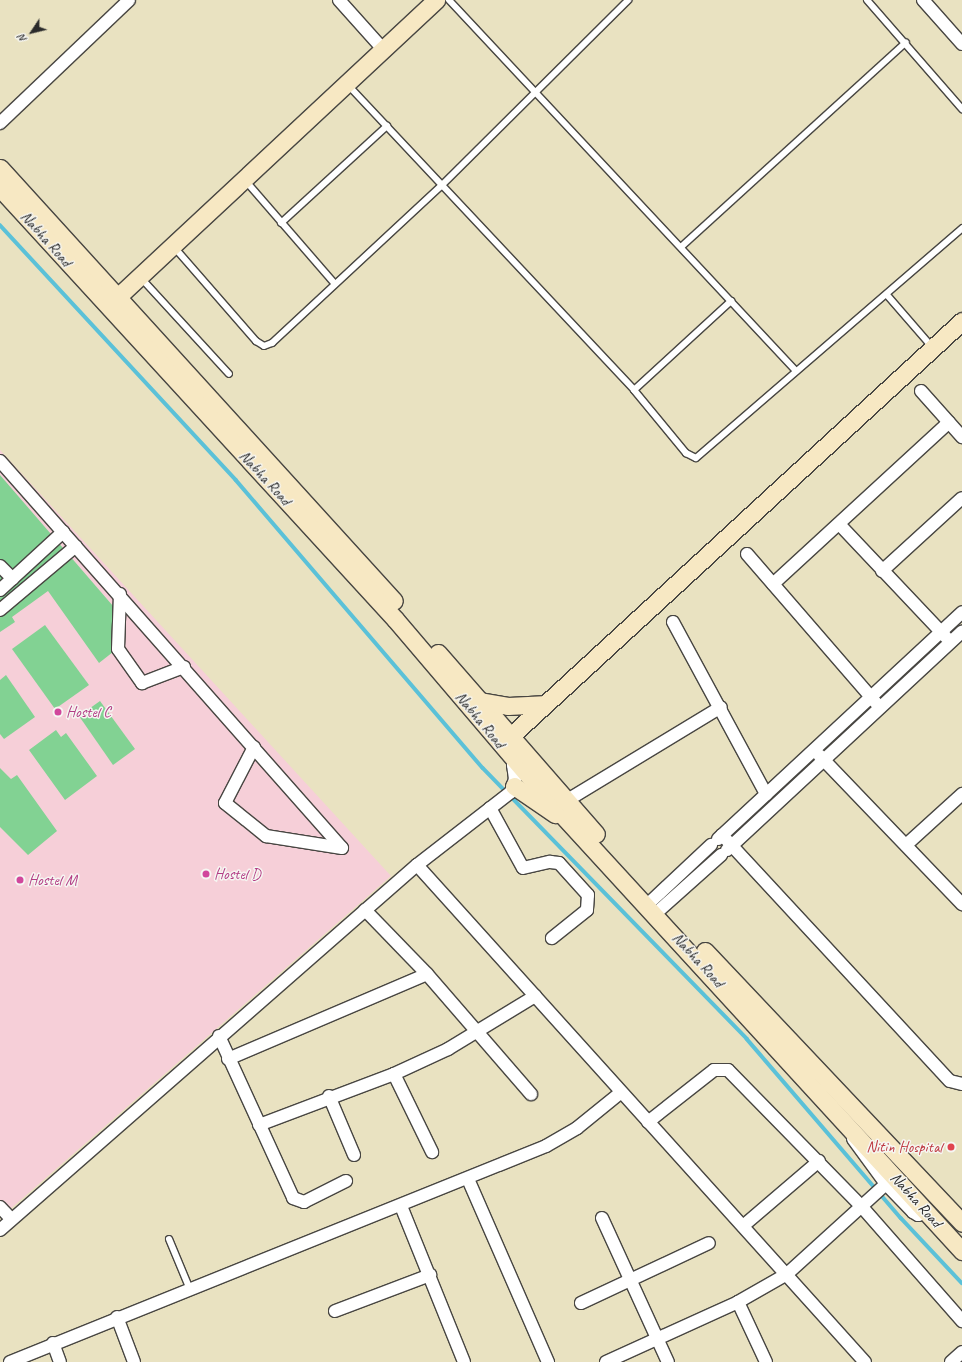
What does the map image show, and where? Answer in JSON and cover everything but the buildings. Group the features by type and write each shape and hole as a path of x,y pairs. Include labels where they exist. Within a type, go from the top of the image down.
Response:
{"main road":[{"path":"112,302 138,275 345,82 436,0"},
{"name":"Nabha Road","path":"0,168 112,302"},
{"name":"Nabha Road","path":"0,188 112,302 480,701 505,740"},
{"path":"505,740 932,346 962,321"},
{"name":"Nabha Road","path":"347,558 520,757 566,801 655,906 848,1125 962,1251"},
{"path":"480,701 508,706 543,704"},
{"name":"Nabha Road","path":"520,757 565,818 655,906 962,1223"},
{"path":"510,791 565,818"}],"street":[{"path":"0,123 129,0"},
{"path":"339,0 382,48"},
{"path":"922,0 962,44"},
{"path":"921,391 962,436"},
{"path":"773,584 949,422"},
{"path":"0,461 120,594 301,800 342,848 266,836 225,803 254,747"},
{"path":"882,571 962,498"},
{"path":"839,524 951,643"},
{"path":"0,590 63,532"},
{"path":"0,610 76,546"},
{"path":"747,554 881,708"},
{"path":"0,566 13,579"},
{"path":"120,594 118,649 142,683 184,667"},
{"path":"655,906 717,840 962,612"},
{"path":"673,622 721,707 766,794"},
{"path":"655,906 727,850 825,761 962,632"},
{"path":"566,801 721,707"},
{"path":"814,750 962,904"},
{"path":"0,1230 219,1036 417,865 510,791 520,757"},
{"path":"906,845 962,794"},
{"path":"490,808 523,868 550,862 559,863 588,895 587,910 552,938"},
{"path":"717,840 950,1081 962,1084"},
{"path":"417,865 620,1093 787,1274 865,1362"},
{"path":"365,910 427,974 531,1094"},
{"path":"228,1059 427,974"},
{"path":"259,1126 329,1096 394,1074 477,1032 535,996"},
{"path":"219,1036 228,1059 293,1198 304,1202 346,1181"},
{"path":"648,1122 714,1070 723,1067 819,1161 862,1207 962,1321"},
{"path":"394,1074 432,1152"},
{"path":"10,1362 190,1287 402,1206 546,1146 577,1128 620,1093"},
{"path":"329,1096 354,1155"},
{"path":"848,1125 857,1148 881,1189 918,1215 927,1212"},
{"path":"743,1226 819,1161"},
{"path":"468,1179 548,1362"},
{"path":"606,1362 658,1337 738,1302 787,1274 881,1189"},
{"path":"402,1206 464,1362"},
{"path":"0,1207 11,1219"},
{"path":"602,1218 658,1337 668,1362"},
{"path":"581,1303 709,1243"},
{"path":"335,1311 430,1275"},
{"path":"738,1302 766,1362"},
{"path":"117,1317 134,1362"},
{"path":"52,1344 60,1362"},
{"path":"951,1362 962,1352"}],"lane":[{"path":"449,0 681,246 796,371"},
{"path":"172,244 256,341 264,346 336,284 441,186 628,0"},
{"path":"867,0 906,42 962,109"},
{"path":"681,246 906,42"},
{"path":"345,82 634,390 686,454 696,458 796,371 888,295 962,228"},
{"path":"281,223 387,126"},
{"path":"243,178 336,284"},
{"path":"138,275 229,374"},
{"path":"888,295 932,346"},
{"path":"634,390 731,301"},
{"path":"169,1239 190,1287"}],"shaded area":[{"path":"0,450 391,876 0,1218"}],"green space":[{"path":"0,475 113,606 113,652 99,663 48,591 12,617 15,622 0,632"},
{"path":"45,625 89,685 55,709 12,649"},
{"path":"6,675 35,717 4,739 0,734 0,680"},
{"path":"100,701 135,749 113,765 79,716"},
{"path":"56,730 61,737 66,733 97,776 65,800 29,750"},
{"path":"0,768 11,779 17,775 57,831 28,855 0,827"}],"waterway":[{"path":"0,225 236,480 483,768 747,1039 901,1218 962,1283"}],"place":[{"name":"Hostel C","path":"58,712"},
{"name":"Hostel D","path":"206,874"},
{"name":"Hostel M","path":"20,880"},
{"name":"Nitin Hospital","path":"951,1147"}]}
